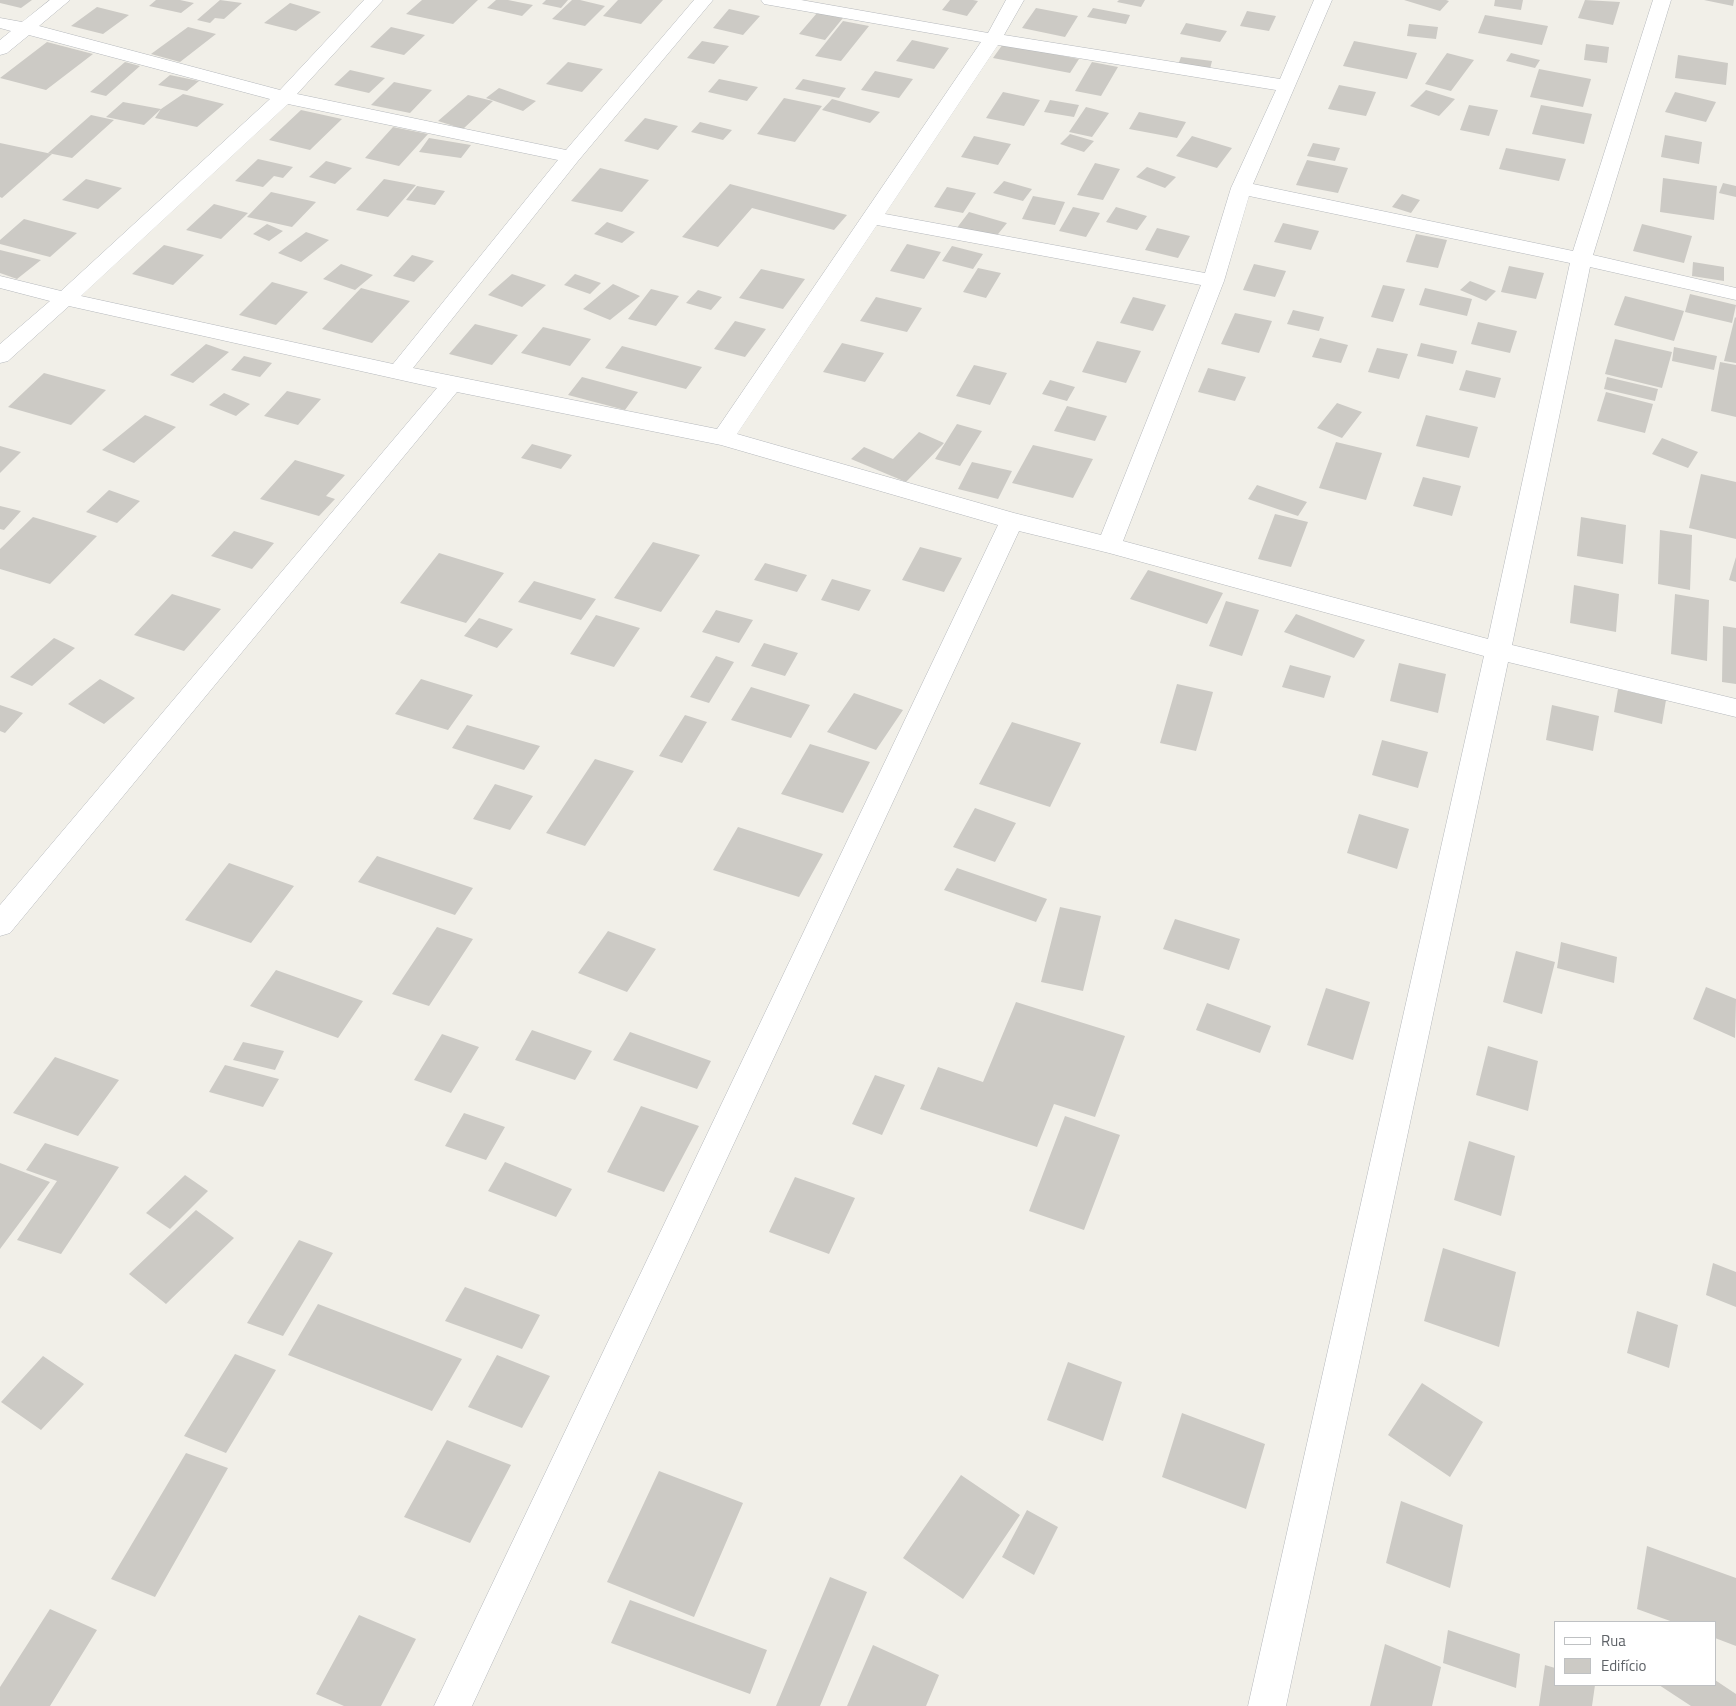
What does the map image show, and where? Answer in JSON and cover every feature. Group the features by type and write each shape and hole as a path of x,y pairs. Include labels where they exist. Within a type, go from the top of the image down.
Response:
{"street":[{"path":"0,48 61,0"},
{"path":"0,356 65,299 284,97 374,0"},
{"path":"399,371 571,157 704,0"},
{"path":"770,0 993,39 1288,86"},
{"path":"723,438 993,39 1015,0"},
{"path":"1109,545 1213,281 1241,188 1288,86 1323,0"},
{"path":"1267,1706 1498,651 1581,259 1662,0"},
{"path":"0,23 284,97 571,157"},
{"path":"1241,188 1581,259 1736,294"},
{"path":"871,218 964,237 1213,281"},
{"path":"0,282 65,299 452,384 723,438 1012,521 1109,545 1498,651 1736,708"},
{"path":"0,925 452,384"},
{"path":"453,1706 1012,521"}],"building":[{"path":"0,0 32,0 21,8 0,3"},
{"path":"156,0 180,0 194,3 181,13 149,6"},
{"path":"220,0 242,3 224,19 215,18 210,23 197,20"},
{"path":"422,0 478,0 453,24 406,14"},
{"path":"496,0 508,0 533,5 522,16 487,8"},
{"path":"546,0 568,0 561,8 542,4"},
{"path":"572,0 605,6 585,26 552,19"},
{"path":"618,0 663,0 641,24 603,16"},
{"path":"950,0 978,1 967,16 942,10"},
{"path":"1119,0 1145,0 1141,7 1117,2"},
{"path":"1404,0 1446,0 1449,1 1440,11"},
{"path":"1495,0 1523,0 1521,10 1494,6"},
{"path":"1585,0 1620,2 1613,25 1578,18"},
{"path":"1704,0 1734,0 1733,6"},
{"path":"290,3 321,12 296,31 264,23"},
{"path":"97,7 129,15 103,34 71,26"},
{"path":"1036,8 1078,16 1065,37 1022,28"},
{"path":"1093,8 1130,15 1126,24 1087,17"},
{"path":"729,9 760,16 743,35 713,28"},
{"path":"1247,11 1276,16 1269,31 1240,26"},
{"path":"817,13 843,18 825,40 799,34"},
{"path":"1485,15 1548,26 1542,45 1478,33"},
{"path":"843,21 869,26 841,61 815,56"},
{"path":"1186,23 1227,31 1220,42 1180,34"},
{"path":"1409,24 1438,27 1436,39 1407,36"},
{"path":"188,27 216,34 180,62 151,54"},
{"path":"391,27 425,35 404,55 370,47"},
{"path":"912,40 949,48 934,69 896,61"},
{"path":"702,41 729,46 714,64 687,58"},
{"path":"1354,41 1417,53 1407,79 1343,66"},
{"path":"47,42 93,54 46,90 0,78"},
{"path":"1003,44 1079,59 1070,73 993,58"},
{"path":"1586,44 1609,47 1607,63 1584,60"},
{"path":"1447,53 1474,60 1451,91 1425,84"},
{"path":"1511,53 1540,60 1535,68 1506,61"},
{"path":"1678,55 1728,63 1726,85 1675,78"},
{"path":"1181,57 1212,61 1210,69 1178,65"},
{"path":"125,62 140,66 106,96 90,92"},
{"path":"568,62 603,69 582,92 546,84"},
{"path":"1092,62 1118,67 1101,96 1075,91"},
{"path":"1539,69 1591,79 1583,107 1530,97"},
{"path":"350,70 385,78 369,93 334,85"},
{"path":"875,71 913,79 899,98 861,90"},
{"path":"170,75 199,81 187,91 158,85"},
{"path":"719,79 758,87 747,101 708,92"},
{"path":"803,79 846,88 839,98 795,89"},
{"path":"394,82 432,90 410,113 371,105"},
{"path":"1339,85 1376,92 1366,116 1328,109"},
{"path":"499,88 536,101 523,111 486,98"},
{"path":"1426,90 1455,99 1439,116 1410,106"},
{"path":"1003,92 1040,100 1024,126 986,118"},
{"path":"1675,92 1716,102 1706,122 1665,112"},
{"path":"183,94 224,104 197,127 155,118 161,109"},
{"path":"468,95 493,101 463,129 438,121"},
{"path":"784,98 822,106 795,142 757,134"},
{"path":"832,99 880,112 870,123 822,110"},
{"path":"1050,100 1079,105 1074,117 1044,112"},
{"path":"123,102 161,109 144,125 106,117"},
{"path":"1469,105 1498,110 1489,136 1460,130"},
{"path":"1541,105 1592,114 1584,144 1532,134"},
{"path":"1086,107 1109,113 1092,137 1069,132"},
{"path":"301,110 342,119 310,150 269,140"},
{"path":"1139,112 1186,122 1177,138 1129,129"},
{"path":"91,115 114,120 72,158 48,153"},
{"path":"645,118 678,126 658,150 624,141"},
{"path":"700,122 732,130 723,140 691,132"},
{"path":"393,127 428,134 399,166 365,158"},
{"path":"1070,134 1094,141 1084,152 1060,144"},
{"path":"1665,135 1702,142 1699,164 1661,157"},
{"path":"974,136 1011,144 998,165 961,157"},
{"path":"1192,136 1232,148 1217,168 1176,156"},
{"path":"429,138 471,145 461,158 419,152"},
{"path":"0,143 52,154 2,198 0,197"},
{"path":"1313,143 1340,148 1335,161 1307,156"},
{"path":"1506,148 1566,159 1559,181 1499,169"},
{"path":"258,159 293,167 283,178 274,176 263,187 235,181"},
{"path":"1307,160 1348,168 1338,193 1296,185"},
{"path":"326,161 352,168 335,184 309,177"},
{"path":"1095,163 1120,169 1103,200 1077,195"},
{"path":"1147,167 1176,177 1165,188 1136,177"},
{"path":"600,168 649,180 622,212 571,201"},
{"path":"1663,178 1717,186 1714,220 1660,212"},
{"path":"86,179 122,188 98,209 62,200"},
{"path":"384,179 416,185 388,217 356,210"},
{"path":"1004,181 1032,189 1023,201 993,193"},
{"path":"1723,183 1736,186 1736,197 1719,193"},
{"path":"730,184 847,215 834,230 752,208 718,247 682,237"},
{"path":"417,186 445,191 435,205 406,200"},
{"path":"947,187 976,193 963,213 934,207"},
{"path":"271,192 316,202 292,227 247,217"},
{"path":"1402,194 1420,200 1411,213 1392,207"},
{"path":"1033,196 1065,202 1055,225 1022,219"},
{"path":"214,204 248,213 221,239 186,230"},
{"path":"1073,207 1100,213 1086,237 1059,231"},
{"path":"1116,207 1147,216 1137,230 1106,222"},
{"path":"969,212 1007,223 994,239 956,229"},
{"path":"24,219 77,233 50,257 0,244 0,240"},
{"path":"607,222 635,232 622,243 594,234"},
{"path":"1283,223 1319,231 1311,250 1274,242"},
{"path":"267,224 283,231 269,241 253,234"},
{"path":"1642,224 1692,236 1684,263 1633,251"},
{"path":"1157,228 1190,236 1178,258 1145,250"},
{"path":"306,232 329,240 301,262 278,253"},
{"path":"1416,234 1447,240 1438,268 1406,262"},
{"path":"907,244 941,252 924,279 890,271"},
{"path":"164,245 204,255 173,285 132,274"},
{"path":"952,246 983,254 973,269 942,261"},
{"path":"0,250 41,260 17,279 0,273"},
{"path":"412,255 434,261 414,282 393,276"},
{"path":"1693,262 1724,267 1724,281 1692,276"},
{"path":"341,264 373,275 355,290 323,279"},
{"path":"1254,264 1286,271 1275,297 1243,290"},
{"path":"1509,266 1544,273 1536,299 1501,292"},
{"path":"978,268 1001,273 986,298 963,292"},
{"path":"761,269 805,279 783,309 739,298"},
{"path":"512,274 546,285 522,307 488,295"},
{"path":"575,274 601,283 590,294 564,285"},
{"path":"1470,281 1496,291 1486,301 1460,290"},
{"path":"272,282 308,292 276,325 239,315"},
{"path":"613,284 640,296 610,320 583,309"},
{"path":"1383,285 1405,289 1393,322 1371,317"},
{"path":"361,288 410,301 372,343 322,329"},
{"path":"1425,288 1472,299 1467,316 1419,305"},
{"path":"651,289 679,296 656,326 628,319"},
{"path":"698,290 722,297 711,310 686,303"},
{"path":"1690,294 1736,305 1732,323 1685,312"},
{"path":"1625,296 1684,311 1674,341 1614,325"},
{"path":"876,297 922,308 907,332 860,321"},
{"path":"1133,297 1166,305 1153,331 1120,323"},
{"path":"1293,310 1324,317 1319,331 1287,324"},
{"path":"1235,313 1272,321 1259,353 1221,344"},
{"path":"1736,318 1736,363 1724,361"},
{"path":"735,321 766,329 745,357 714,349"},
{"path":"1478,322 1517,331 1510,353 1471,344"},
{"path":"475,324 518,335 492,365 449,354"},
{"path":"543,327 591,339 570,366 521,353"},
{"path":"1320,338 1348,345 1341,363 1312,357"},
{"path":"1615,339 1672,352 1662,388 1605,374"},
{"path":"1097,341 1141,351 1126,383 1082,372"},
{"path":"842,343 884,353 865,382 823,372"},
{"path":"1421,343 1457,351 1453,364 1417,356"},
{"path":"206,344 229,352 193,383 170,375"},
{"path":"622,346 702,367 686,389 605,368"},
{"path":"1674,347 1717,356 1714,370 1672,361"},
{"path":"1377,348 1408,354 1399,379 1368,372"},
{"path":"244,356 272,363 260,377 231,370"},
{"path":"1720,362 1736,365 1736,417 1711,411"},
{"path":"974,365 1007,373 990,405 956,396"},
{"path":"1208,368 1246,377 1235,401 1198,392"},
{"path":"1466,370 1501,378 1495,398 1459,390"},
{"path":"44,373 106,390 71,425 8,407"},
{"path":"582,377 638,392 625,410 568,395"},
{"path":"1607,377 1658,389 1655,401 1604,389"},
{"path":"1050,380 1075,387 1067,401 1042,394"},
{"path":"287,391 321,399 298,425 264,416"},
{"path":"1606,392 1653,404 1645,433 1597,421"},
{"path":"224,393 250,404 236,416 209,405"},
{"path":"1337,403 1362,412 1342,438 1317,428"},
{"path":"1067,406 1107,416 1095,441 1054,431"},
{"path":"145,415 176,427 134,463 102,450"},
{"path":"1426,415 1478,427 1469,458 1416,446"},
{"path":"957,424 982,431 960,466 935,459"},
{"path":"919,432 944,443 906,482 851,459 864,447 893,459"},
{"path":"1662,438 1698,452 1688,468 1652,454"},
{"path":"1336,442 1382,453 1366,500 1319,488"},
{"path":"532,444 572,455 561,469 521,458"},
{"path":"1033,445 1093,459 1073,498 1012,483"},
{"path":"0,446 21,452 0,473"},
{"path":"295,460 345,475 326,496 335,499 319,516 260,499"},
{"path":"972,462 1012,471 998,499 958,489"},
{"path":"1701,474 1736,482 1736,539 1689,528"},
{"path":"1423,477 1461,486 1452,516 1413,506"},
{"path":"1257,485 1307,502 1298,516 1248,499"},
{"path":"109,490 140,501 117,523 86,512"},
{"path":"0,506 21,511 4,530 0,529"},
{"path":"1275,514 1308,522 1291,567 1258,559"},
{"path":"33,517 97,536 50,584 0,569 0,549"},
{"path":"1581,517 1626,525 1623,564 1577,556"},
{"path":"1660,530 1692,535 1690,590 1658,584"},
{"path":"234,531 274,543 252,569 211,556"},
{"path":"653,542 700,555 661,612 614,598"},
{"path":"920,547 962,558 944,592 902,580"},
{"path":"439,553 504,573 466,623 400,603"},
{"path":"1736,557 1736,582 1729,580"},
{"path":"765,563 807,575 797,592 754,580"},
{"path":"1148,570 1223,593 1207,624 1130,599"},
{"path":"832,579 871,590 859,611 821,600"},
{"path":"534,581 596,599 581,620 518,602"},
{"path":"1574,585 1619,594 1616,632 1570,623"},
{"path":"172,594 221,609 184,651 134,635"},
{"path":"1675,594 1709,600 1707,661 1671,654"},
{"path":"1226,601 1259,610 1242,656 1209,646"},
{"path":"716,610 753,620 739,643 702,632"},
{"path":"1296,614 1365,640 1354,658 1284,632"},
{"path":"596,615 640,628 614,667 570,654"},
{"path":"479,618 513,629 497,648 464,636"},
{"path":"1723,626 1736,628 1736,684 1722,682"},
{"path":"54,638 75,648 32,686 10,677"},
{"path":"764,643 798,653 785,676 751,666"},
{"path":"716,656 734,662 709,703 690,697"},
{"path":"1399,663 1446,674 1438,713 1390,701"},
{"path":"1290,665 1331,676 1324,698 1282,687"},
{"path":"100,679 135,698 104,724 68,704"},
{"path":"421,679 473,695 448,730 395,714"},
{"path":"1177,684 1213,692 1196,751 1160,743"},
{"path":"751,687 810,705 791,738 731,720"},
{"path":"1618,689 1666,700 1662,724 1614,712"},
{"path":"854,693 903,710 876,750 827,732"},
{"path":"0,705 23,713 5,733 0,731"},
{"path":"1552,705 1599,716 1593,751 1546,740"},
{"path":"685,715 707,722 682,763 659,756"},
{"path":"1012,722 1081,743 1050,807 979,784"},
{"path":"467,725 540,746 524,770 452,748"},
{"path":"1382,740 1428,752 1418,788 1372,775"},
{"path":"810,744 870,762 843,813 781,794"},
{"path":"595,759 634,771 585,846 546,833"},
{"path":"495,784 533,796 510,830 473,819"},
{"path":"975,808 1016,823 995,862 953,847"},
{"path":"1359,814 1409,829 1397,869 1347,853"},
{"path":"738,827 823,854 799,897 713,870"},
{"path":"377,856 473,888 455,915 358,882"},
{"path":"229,863 294,886 251,943 185,920"},
{"path":"957,868 1047,899 1036,922 944,890"},
{"path":"1060,907 1101,916 1083,991 1041,982"},
{"path":"1175,919 1240,939 1229,970 1163,949"},
{"path":"437,927 473,939 429,1006 392,994"},
{"path":"608,931 656,949 627,992 578,973"},
{"path":"1561,942 1617,957 1614,983 1557,968"},
{"path":"1516,951 1555,962 1542,1014 1503,1002"},
{"path":"276,970 363,1001 338,1038 250,1006"},
{"path":"1706,987 1736,999 1735,1038 1693,1019"},
{"path":"1326,988 1370,1002 1353,1060 1307,1045"},
{"path":"1016,1002 1125,1036 1095,1117 1054,1104 1037,1147 920,1109 938,1067 983,1082"},
{"path":"1207,1003 1271,1026 1260,1053 1196,1030"},
{"path":"532,1030 592,1051 575,1080 515,1060"},
{"path":"630,1032 711,1061 697,1089 613,1060"},
{"path":"442,1034 479,1047 451,1093 414,1080"},
{"path":"243,1042 284,1051 275,1070 233,1060"},
{"path":"1488,1046 1538,1061 1528,1111 1476,1095"},
{"path":"55,1057 119,1080 78,1136 13,1113"},
{"path":"225,1065 279,1079 263,1107 209,1092"},
{"path":"875,1075 905,1085 882,1135 852,1124"},
{"path":"641,1106 699,1126 664,1192 607,1172"},
{"path":"464,1113 505,1127 486,1160 445,1146"},
{"path":"1065,1116 1120,1135 1084,1230 1029,1211"},
{"path":"1469,1141 1515,1156 1501,1216 1454,1200"},
{"path":"45,1143 119,1167 61,1254 17,1240 57,1181 26,1170"},
{"path":"505,1162 572,1189 556,1217 488,1191"},
{"path":"0,1163 50,1182 0,1249"},
{"path":"185,1175 208,1191 170,1229 146,1213"},
{"path":"795,1177 855,1198 829,1254 769,1232"},
{"path":"196,1210 234,1238 166,1304 129,1274"},
{"path":"299,1240 333,1253 283,1336 247,1323"},
{"path":"1443,1248 1516,1272 1499,1347 1424,1321"},
{"path":"1713,1263 1736,1272 1736,1307 1706,1295"},
{"path":"465,1287 540,1315 522,1349 445,1321"},
{"path":"318,1304 462,1359 432,1411 288,1355"},
{"path":"1637,1311 1678,1325 1669,1368 1627,1353"},
{"path":"235,1354 276,1370 226,1453 184,1436"},
{"path":"497,1355 550,1376 522,1428 468,1407"},
{"path":"43,1356 84,1384 41,1430 1,1402"},
{"path":"1068,1362 1122,1382 1103,1441 1047,1420"},
{"path":"1422,1383 1483,1422 1450,1477 1388,1435"},
{"path":"1182,1413 1265,1444 1246,1509 1162,1477"},
{"path":"447,1440 511,1465 470,1543 404,1517"},
{"path":"186,1453 228,1468 155,1597 111,1579"},
{"path":"659,1471 743,1503 694,1617 607,1582"},
{"path":"961,1475 1020,1515 963,1599 903,1558"},
{"path":"1401,1501 1463,1525 1450,1588 1386,1563"},
{"path":"1027,1510 1058,1527 1034,1575 1002,1557"},
{"path":"1647,1546 1736,1578 1736,1646 1716,1638 1716,1621 1670,1621 1637,1609"},
{"path":"830,1577 867,1592 820,1706 776,1706"},
{"path":"630,1600 767,1650 750,1694 611,1643"},
{"path":"50,1609 97,1630 50,1706 0,1706 0,1687"},
{"path":"359,1615 416,1639 381,1706 344,1706 316,1694"},
{"path":"1448,1630 1520,1654 1516,1688 1443,1663"},
{"path":"1385,1644 1441,1667 1432,1706 1370,1706"},
{"path":"873,1645 939,1675 926,1706 847,1706"},
{"path":"1545,1665 1554,1668 1554,1686 1595,1686 1592,1706 1539,1706"},
{"path":"1716,1681 1736,1694 1736,1706 1691,1706 1661,1686 1716,1686"}]}
